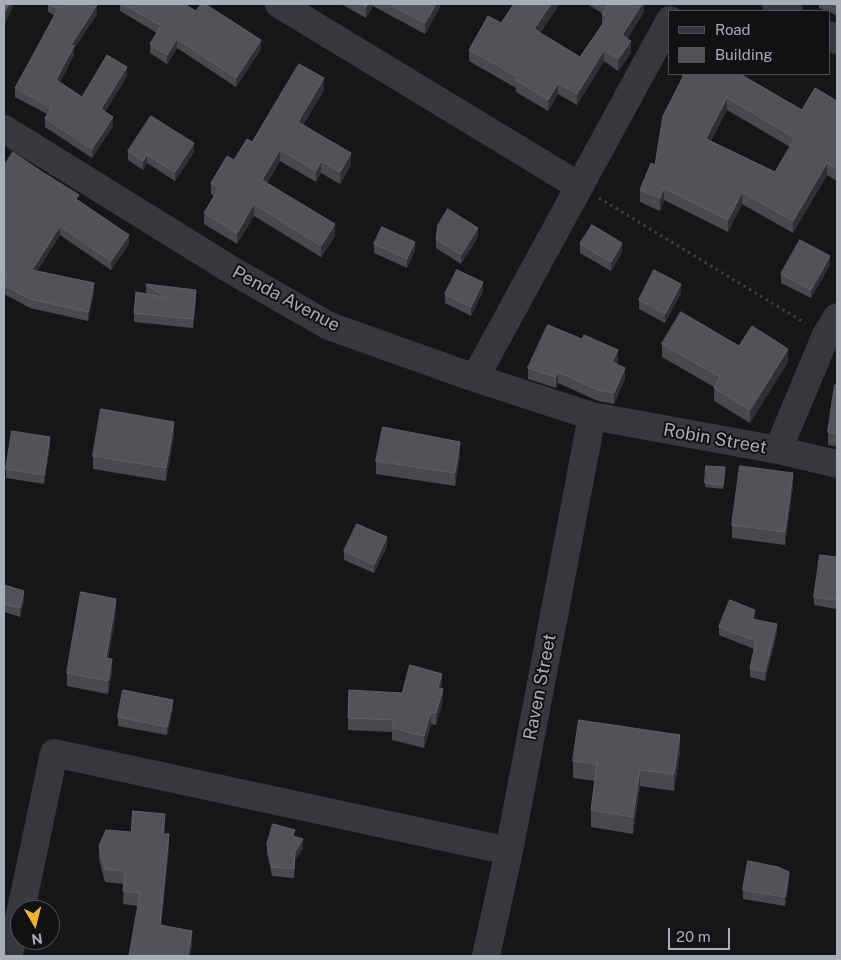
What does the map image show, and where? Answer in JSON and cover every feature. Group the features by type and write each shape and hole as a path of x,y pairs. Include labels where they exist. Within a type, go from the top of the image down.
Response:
{"street":[{"path":"279,4 579,186"},
{"path":"776,4 787,10"},
{"path":"475,378 668,24"},
{"name":"Penda Avenue","path":"4,129 233,271 329,326 475,378 592,416"},
{"path":"778,450 832,326"},
{"name":"Robin Street","path":"592,416 778,450 837,464"},
{"name":"Raven Street","path":"486,956 509,851 592,416"},
{"path":"23,900 54,753 509,851"}],"path":[{"path":"579,186 832,326"}],"building":[{"path":"4,4 9,4 4,13"},
{"path":"49,4 97,5 71,45 74,46 56,80 82,97 107,55 127,67 101,109 113,117 92,149 45,118 52,108 15,88 58,9"},
{"path":"123,4 184,4 196,11 201,4 205,4 261,40 236,78 177,39 167,55 150,44 161,26"},
{"path":"390,4 436,4 425,23"},
{"path":"514,4 551,4 534,29 580,57 607,18 602,14 607,5 605,4 642,4 622,35 631,41 618,59 604,50 577,94 558,83 548,100 516,80 518,77 469,50 488,16 501,23"},
{"path":"299,64 324,78 298,122 351,153 340,172 321,161 316,171 280,150 262,180 335,224 321,246 254,204 237,233 204,213 219,188 211,183 227,156 234,160 247,139 252,142"},
{"path":"684,75 742,75 802,110 815,88 837,101 837,169 827,163 793,221 742,192 728,220 664,188 660,198 640,190 651,163 655,165 663,116","holes":["727,98 795,138 775,172 706,139"]},
{"path":"151,116 194,143 175,172 147,155 143,161 128,151"},
{"path":"13,152 79,195 76,199 129,235 111,261 60,226 32,270 94,283 88,312 30,299 4,285 7,275 4,272 4,166"},
{"path":"448,209 478,228 461,255 436,239 438,225"},
{"path":"592,225 622,243 611,262 580,244"},
{"path":"382,227 415,242 407,259 374,244"},
{"path":"800,240 830,256 811,290 781,274"},
{"path":"457,270 483,282 471,307 445,294"},
{"path":"654,270 681,284 665,314 639,300"},
{"path":"146,284 196,290 193,319 134,313 136,292 166,298"},
{"path":"681,312 739,346 752,326 788,349 750,410 714,388 720,377 662,344"},
{"path":"548,325 582,339 584,335 618,350 612,362 625,368 614,393 598,390 558,372 556,377 528,368"},
{"path":"835,385 837,385 837,434 828,432"},
{"path":"101,409 174,422 166,468 93,456"},
{"path":"383,427 460,442 455,473 376,461"},
{"path":"12,431 50,437 44,475 6,469"},
{"path":"706,466 725,467 723,485 705,483"},
{"path":"740,466 793,473 785,532 732,525"},
{"path":"357,524 387,537 374,565 344,551"},
{"path":"820,555 837,557 836,600 814,597"},
{"path":"4,585 24,591 20,608 4,604"},
{"path":"81,592 116,599 106,658 112,659 108,681 67,673"},
{"path":"730,600 755,610 752,619 777,624 765,672 750,668 756,641 719,627"},
{"path":"410,665 442,674 438,688 443,689 436,713 431,712 424,736 392,728 394,720 348,718 349,690 402,693"},
{"path":"123,690 173,700 167,727 118,717"},
{"path":"579,720 680,735 674,774 640,770 633,817 591,810 597,764 573,761"},
{"path":"133,811 165,814 163,834 169,834 160,925 192,931 188,956 129,956 140,893 123,891 125,871 105,869 99,846 106,830 131,832"},
{"path":"273,824 295,830 293,836 303,839 295,852 294,869 272,867 267,844"},
{"path":"748,861 778,867 789,872 785,897 743,890"}]}
